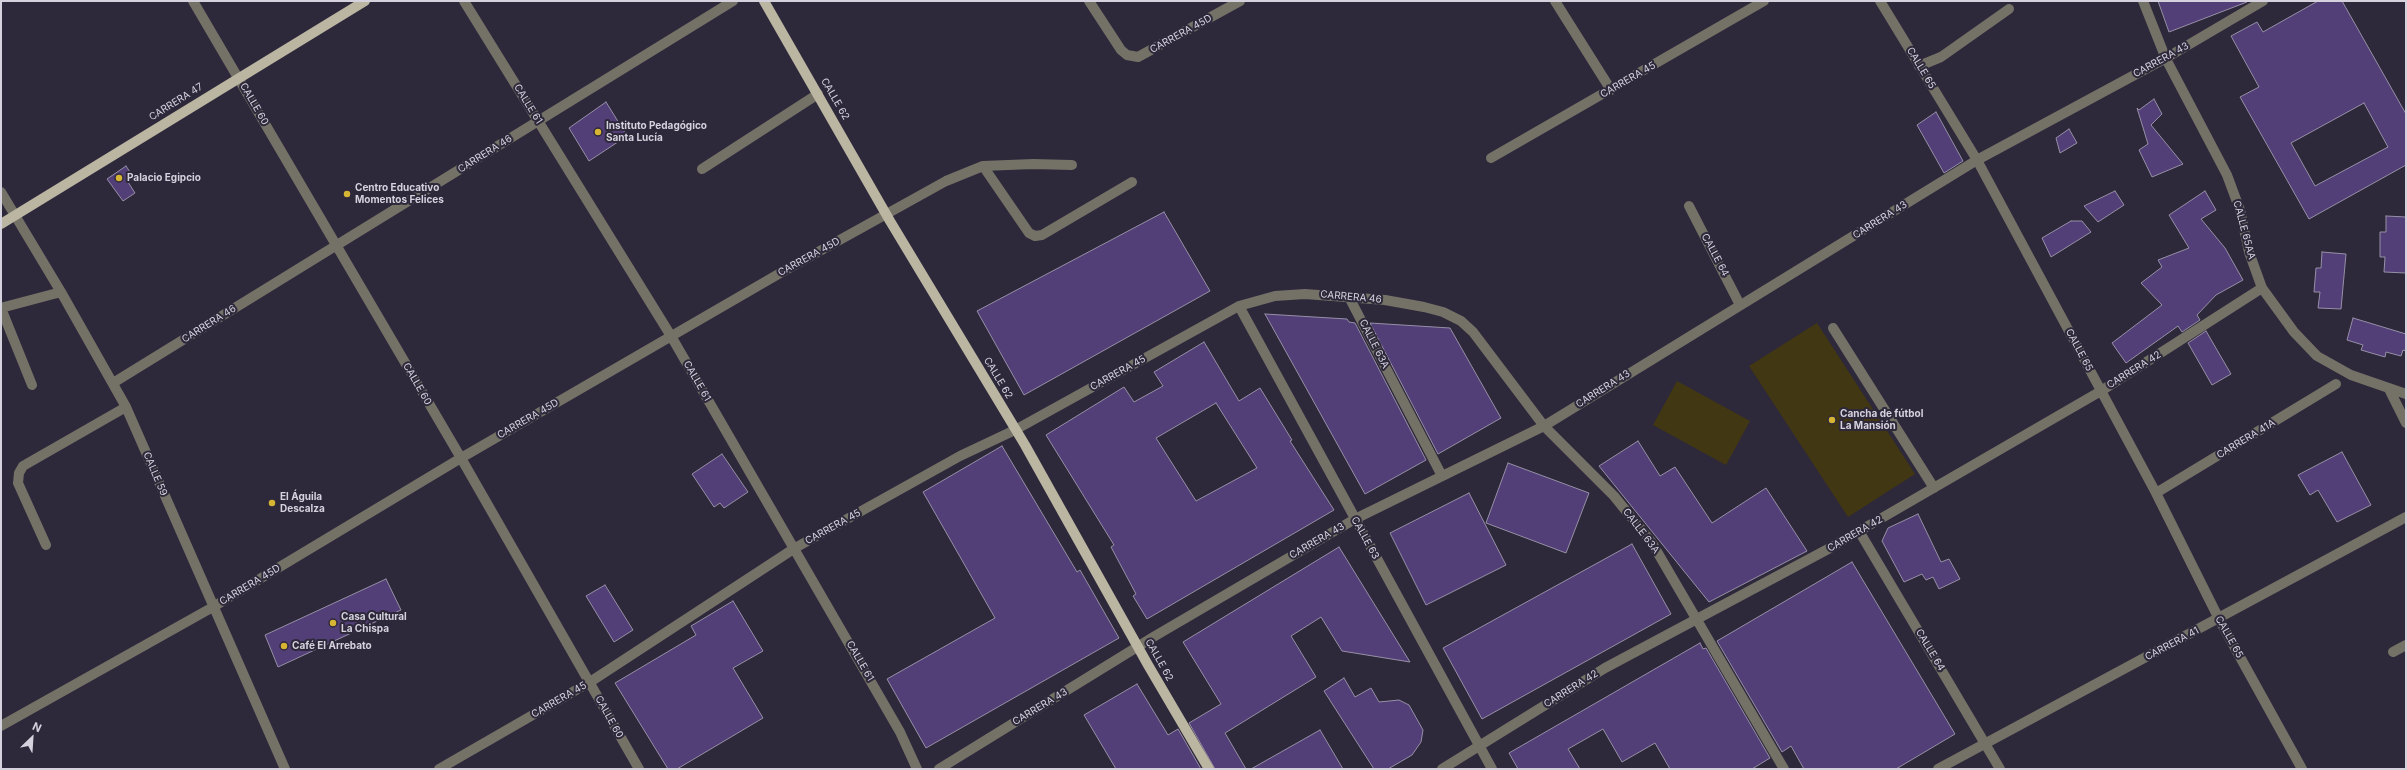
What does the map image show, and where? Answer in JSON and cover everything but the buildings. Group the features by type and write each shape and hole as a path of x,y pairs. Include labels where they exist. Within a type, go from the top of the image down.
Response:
{"main road":[{"name":"CARRERA 47","path":"1,224 365,1"},
{"name":"CALLE 62","path":"764,1 886,214 1015,430 1209,769"}],"street":[{"name":"CALLE 60","path":"193,1 461,458 639,769"},
{"name":"CALLE 61","path":"464,1 671,336 900,732 917,769"},
{"name":"CARRERA 46","path":"113,382 733,1"},
{"name":"CARRERA 45D","path":"1089,1 1120,50 1127,55 1138,57 1240,1"},
{"path":"1555,1 1611,90"},
{"name":"CARRERA 45","path":"1491,158 1764,1"},
{"name":"CALLE 65","path":"1880,1 1977,160 2156,493 2219,619 2302,769"},
{"name":"CALLE 65AA","path":"2143,1 2166,58 2227,175 2240,210 2249,252 2262,288 2294,332 2317,356 2351,375 2406,394"},
{"name":"CARRERA 43","path":"939,769 1138,647 1355,519 1544,426 1977,160 2166,58 2263,1"},
{"path":"1920,66 1941,57 2009,10"},
{"path":"702,169 818,94"},
{"name":"CARRERA 45D","path":"1,726 213,607 461,458 671,336 946,181 984,166 1033,164 1072,165"},
{"path":"984,166 1029,233 1035,236 1042,235 1132,182"},
{"name":"CALLE 59","path":"1,192 14,216 62,292 126,407 285,769"},
{"name":"CALLE 64","path":"1689,206 1740,305"},
{"name":"CARRERA 42","path":"1442,769 1605,668 1697,620 1859,531 2101,391 2262,288"},
{"path":"32,385 1,308 62,292"},
{"name":"CARRERA 46","path":"1239,306 1275,296 1305,294 1349,297 1424,307 1443,312 1461,321"},
{"name":"CALLE 63A","path":"1349,297 1442,476"},
{"name":"CARRERA 45","path":"439,769 590,682 794,548 960,456 1015,430 1239,306"},
{"name":"CALLE 63","path":"1239,306 1478,746 1492,769"},
{"name":"CALLE 63A","path":"1461,321 1473,332 1544,426 1635,519 1652,543 1784,769"},
{"path":"1832,328 1934,488"},
{"name":"CARRERA 41A","path":"2156,493 2336,384"},
{"path":"2389,389 2406,423"},
{"path":"46,545 18,483 19,473 23,466 126,407"},
{"name":"CARRERA 41","path":"1938,769 2406,517"},
{"name":"CALLE 64","path":"1859,531 2000,769"},
{"path":"2393,652 2406,645"}],"shaded area":[{"name":"Cancha de fútbol La Mansión","path":"1817,323 1915,474 1848,517 1749,366"},
{"path":"1677,381 1750,421 1726,465 1653,425"}],"place":[{"name":"Instituto Pedagógico Santa Lucía","path":"598,132"},
{"name":"Palacio Egipcio","path":"119,178"},
{"name":"Centro Educativo Momentos Felices","path":"347,194"},
{"name":"Cancha de fútbol La Mansión","path":"1832,420"},
{"name":"El Águila Descalza","path":"272,503"},
{"name":"Casa Cultural La Chispa","path":"333,623"},
{"name":"Café El Arrebato","path":"284,646"}]}
